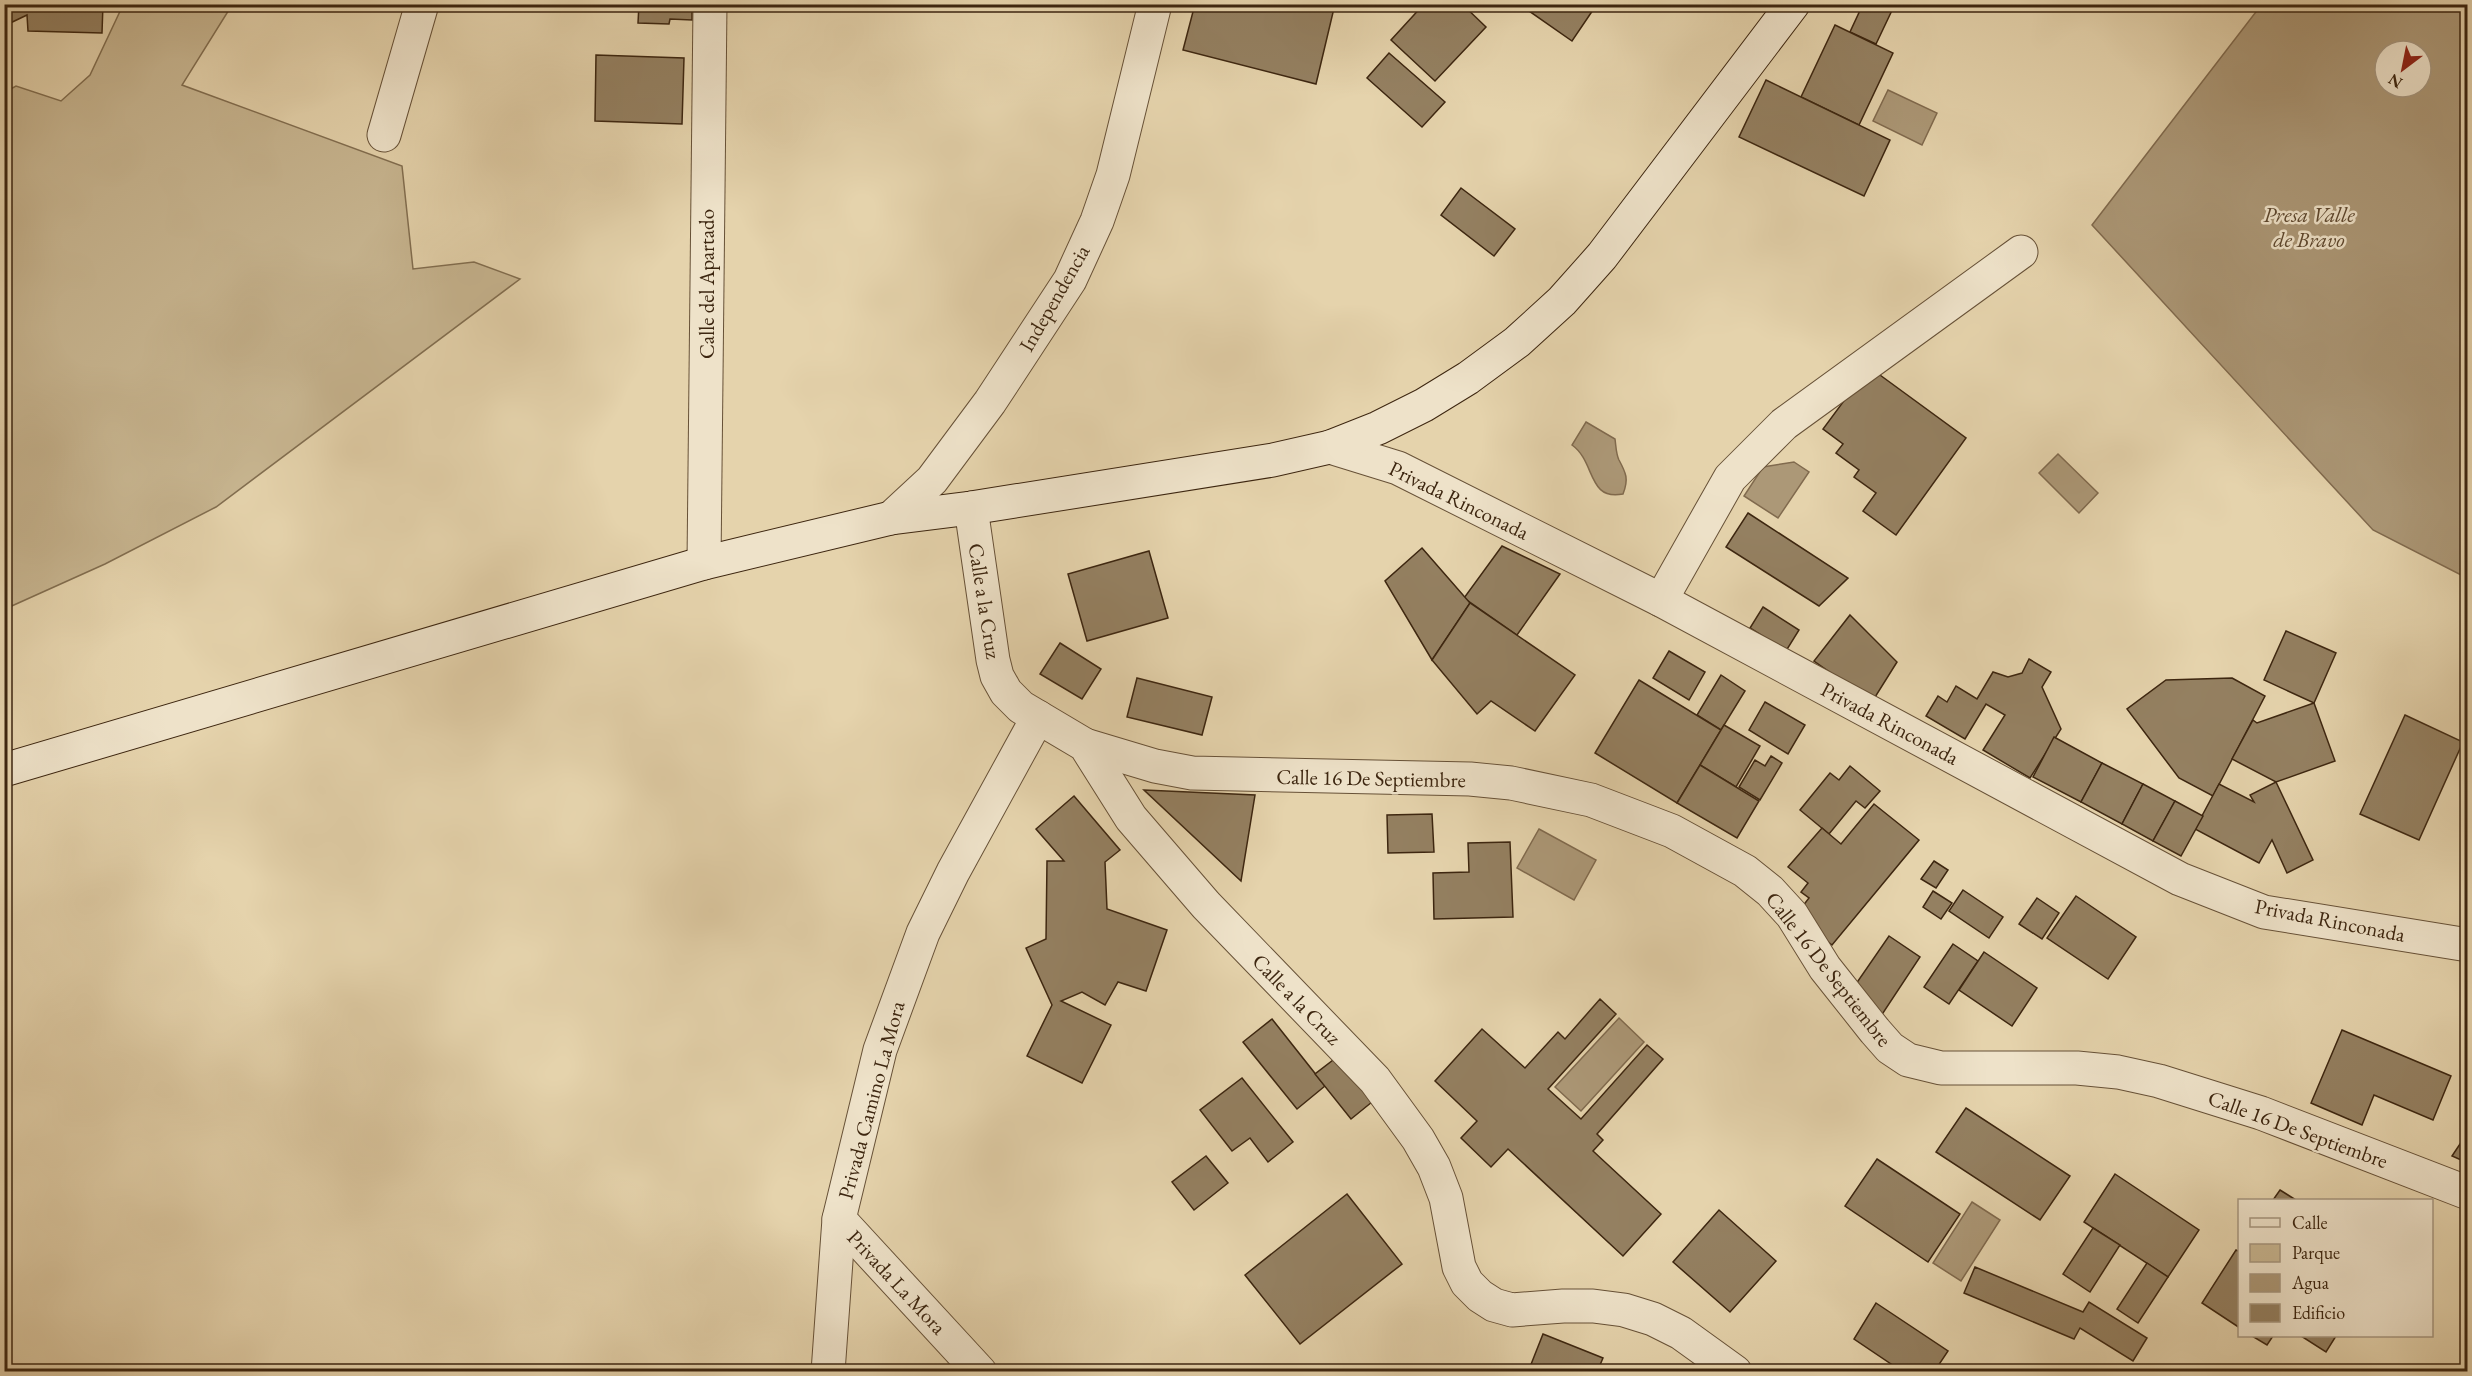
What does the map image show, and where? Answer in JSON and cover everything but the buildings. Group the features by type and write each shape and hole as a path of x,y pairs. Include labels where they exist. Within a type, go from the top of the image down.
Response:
{"street":[{"path":"384,135 422,4"},
{"name":"Calle del Apartado","path":"704,563 710,4"},
{"name":"Independencia","path":"891,518 932,480 984,411 1070,280 1097,222 1113,175 1155,4"},
{"path":"4,770 704,563 891,518 971,508 1273,460 1330,447 1378,428 1424,405 1468,378 1517,342 1562,301 1602,256 1793,4"},
{"path":"1661,600 1730,478 1784,424 2021,252"},
{"name":"Privada Rinconada","path":"1330,447 1398,468 1661,600 2181,879 2264,912 2468,945"},
{"name":"Calle a la Cruz","path":"971,508 993,660 997,676 1006,692 1021,707 1085,745 1139,827 1206,905 1375,1080 1418,1139 1434,1167 1446,1198 1459,1267 1467,1283 1480,1296 1494,1305 1512,1310 1593,1306 1624,1310 1653,1319 1681,1333 1725,1368"},
{"name":"Privada Camino La Mora","path":"828,1371 839,1219 871,1083 898,995 923,933 952,872 1038,717"},
{"name":"Calle 16 De Septiembre","path":"1085,745 1155,766 1192,772 1470,780 1510,783 1591,800 1672,831 1729,861 1770,891 1792,915 1825,968 1875,1031 1890,1048 1908,1060 1941,1068 2077,1068 2118,1072 2159,1081 2261,1113 2468,1193"},
{"name":"Privada La Mora","path":"839,1219 980,1371"}],"green space":[{"path":"123,5 232,5 182,85 402,166 413,269 474,262 520,279 216,507 105,564 5,609 5,92 16,86 61,101 90,75"}],"water":[{"name":"Presa Valle de Bravo","path":"2262,4 2467,5 2467,578 2373,530 2092,225"},
{"path":"1888,90 1937,113 1922,145 1873,121"},
{"path":"1586,422 1615,439 1617,455 1626,476 1623,494 1611,495 1603,492 1597,486 1580,452 1572,445"},
{"path":"2058,454 2098,493 2079,513 2039,473"},
{"path":"1794,462 1809,472 1778,518 1744,496 1763,467"},
{"path":"1539,829 1596,860 1574,900 1517,868"},
{"path":"1619,1018 1644,1042 1581,1111 1555,1087"},
{"path":"1972,1202 2000,1220 1961,1281 1933,1263"}]}
